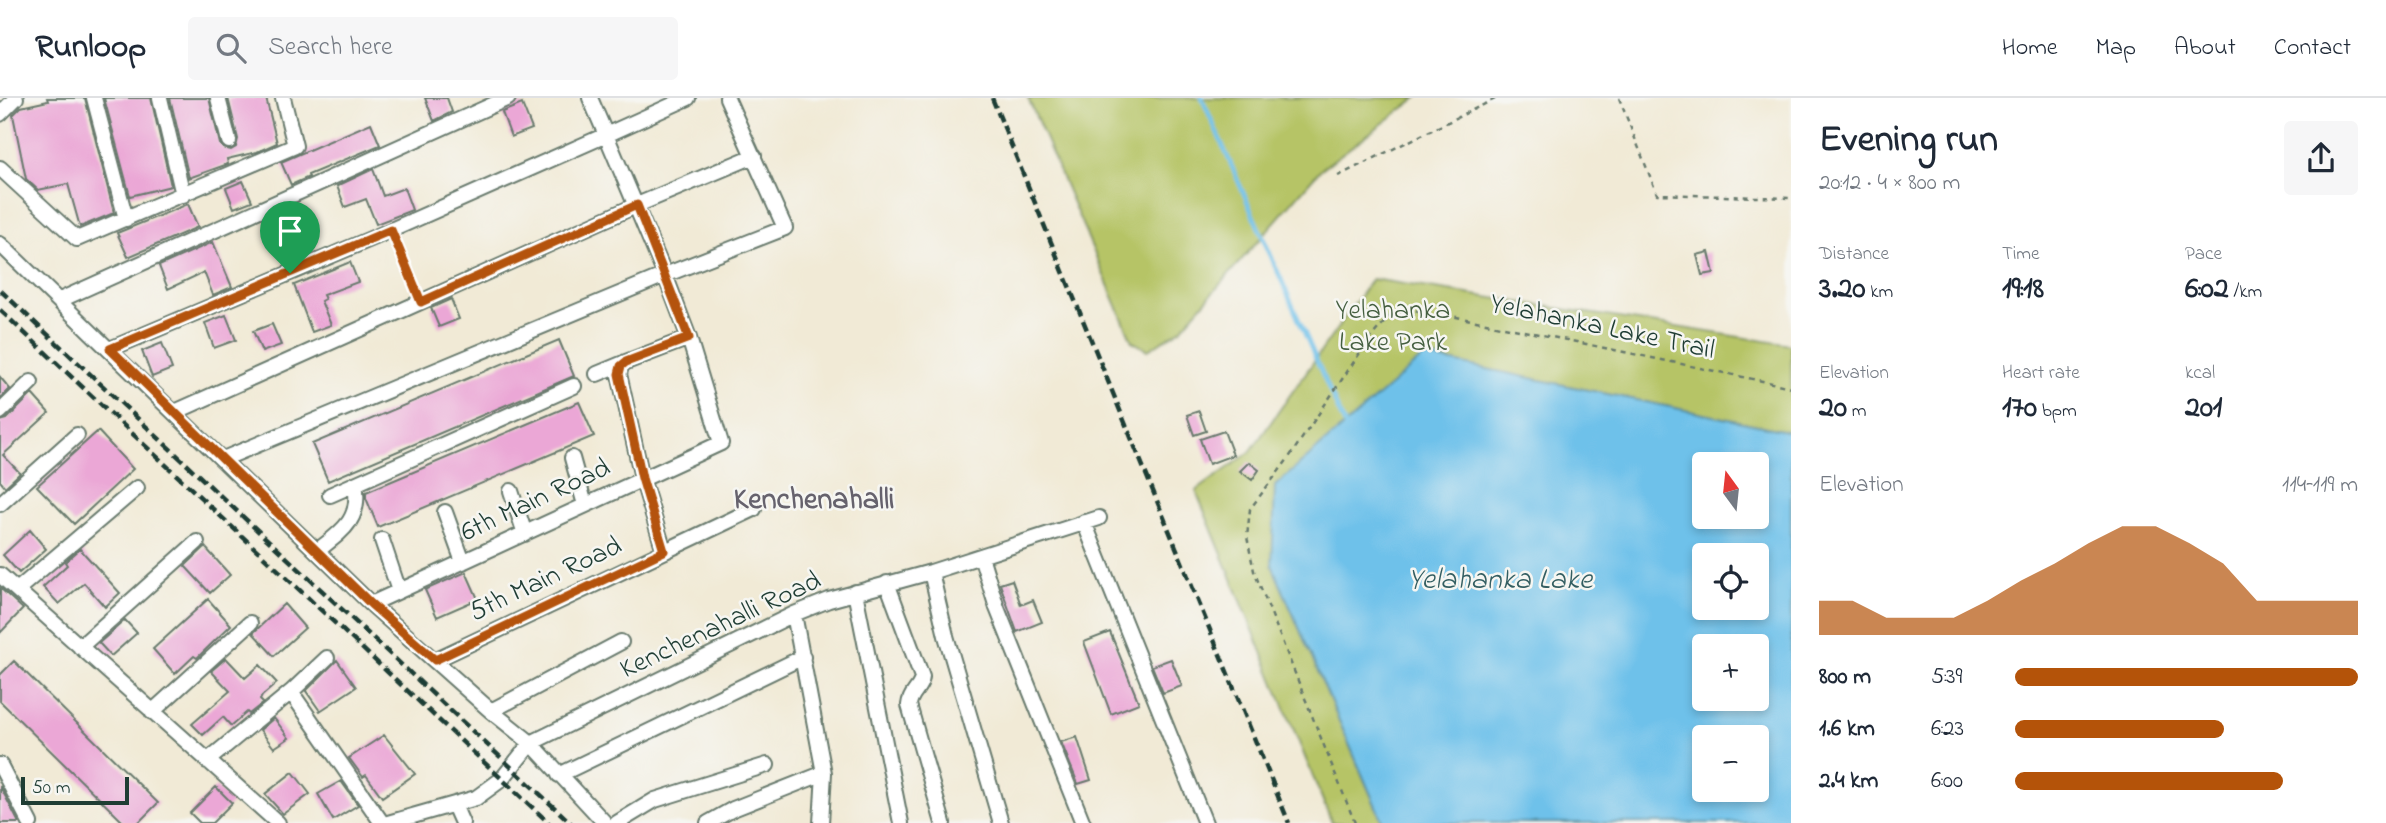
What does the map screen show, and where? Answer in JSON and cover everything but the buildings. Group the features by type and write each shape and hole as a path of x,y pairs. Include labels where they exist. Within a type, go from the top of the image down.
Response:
{"street":[{"path":"0,114 16,98"},
{"path":"94,98 126,219"},
{"path":"160,98 183,195"},
{"path":"218,98 229,141"},
{"path":"0,168 77,239 295,146 283,98"},
{"path":"60,300 508,98"},
{"path":"590,98 637,205 689,338 597,374"},
{"path":"110,349 391,230 688,98"},
{"path":"223,460 665,275 785,228 727,98"},
{"path":"175,412 637,205 754,156"},
{"path":"0,244 371,604 531,743 605,823"},
{"name":"6th Main Road","path":"371,604 721,443 689,338"},
{"path":"626,362 621,366 619,374 642,478 664,551"},
{"path":"0,412 31,382"},
{"path":"330,495 574,386"},
{"path":"0,504 77,435"},
{"path":"572,458 585,505"},
{"path":"317,551 352,521 356,503 355,484"},
{"path":"16,590 137,488"},
{"path":"511,491 525,534"},
{"name":"5th Main Road","path":"435,660 754,509"},
{"path":"445,512 463,562"},
{"name":"Kenchenahalli Road","path":"388,823 477,798 502,779 531,743 794,614 855,592 931,572 1099,518"},
{"path":"1084,522 1205,823"},
{"path":"382,540 399,591"},
{"path":"80,647 197,542"},
{"path":"981,556 997,608 1083,823"},
{"path":"931,572 946,636 1001,823"},
{"path":"0,575 278,823"},
{"path":"887,583 922,677 922,683 909,697 909,705 943,823"},
{"path":"855,592 901,823"},
{"path":"794,614 824,773 821,823"},
{"path":"152,712 250,623"},
{"path":"491,711 621,642"},
{"path":"559,775 803,657"},
{"path":"207,761 327,658"},
{"path":"290,692 382,823"},
{"path":"0,765 30,823"},
{"path":"617,823 655,800 767,765"},
{"path":"708,823 733,808 824,773"},
{"path":"454,805 462,823"}],"path":[{"path":"1338,176 1497,98"},
{"path":"1619,98 1657,194 1791,198"},
{"path":"391,230 421,302"},
{"name":"Yelahanka Lake Trail","path":"1355,823 1254,571 1247,537 1250,509 1288,459 1367,341 1391,315 1408,310 1433,312 1791,387"}],"green space":[{"path":"1028,98 1417,98 1320,170 1181,329 1148,350 1132,341"},
{"name":"Yelahanka Lake Park","path":"1372,279 1791,345 1791,432 1424,356 1272,565 1383,823 1332,823 1196,491 1250,452"}],"water":[{"name":"Yelahanka Lake","path":"1424,356 1791,432 1791,823 1383,823 1272,565 1275,486"}],"waterway":[{"path":"1202,98 1346,428"}],"railway":[{"path":"992,98 1289,823"},
{"path":"0,290 571,823"},
{"path":"0,310 549,823"}],"district":[{"name":"Kenchenahalli","path":"814,501"}],"route":[{"path":"637,205 689,338 626,362 621,366 619,374 642,478 664,551 435,660 371,604 110,349 290,273 391,230 421,302 637,205"}]}
